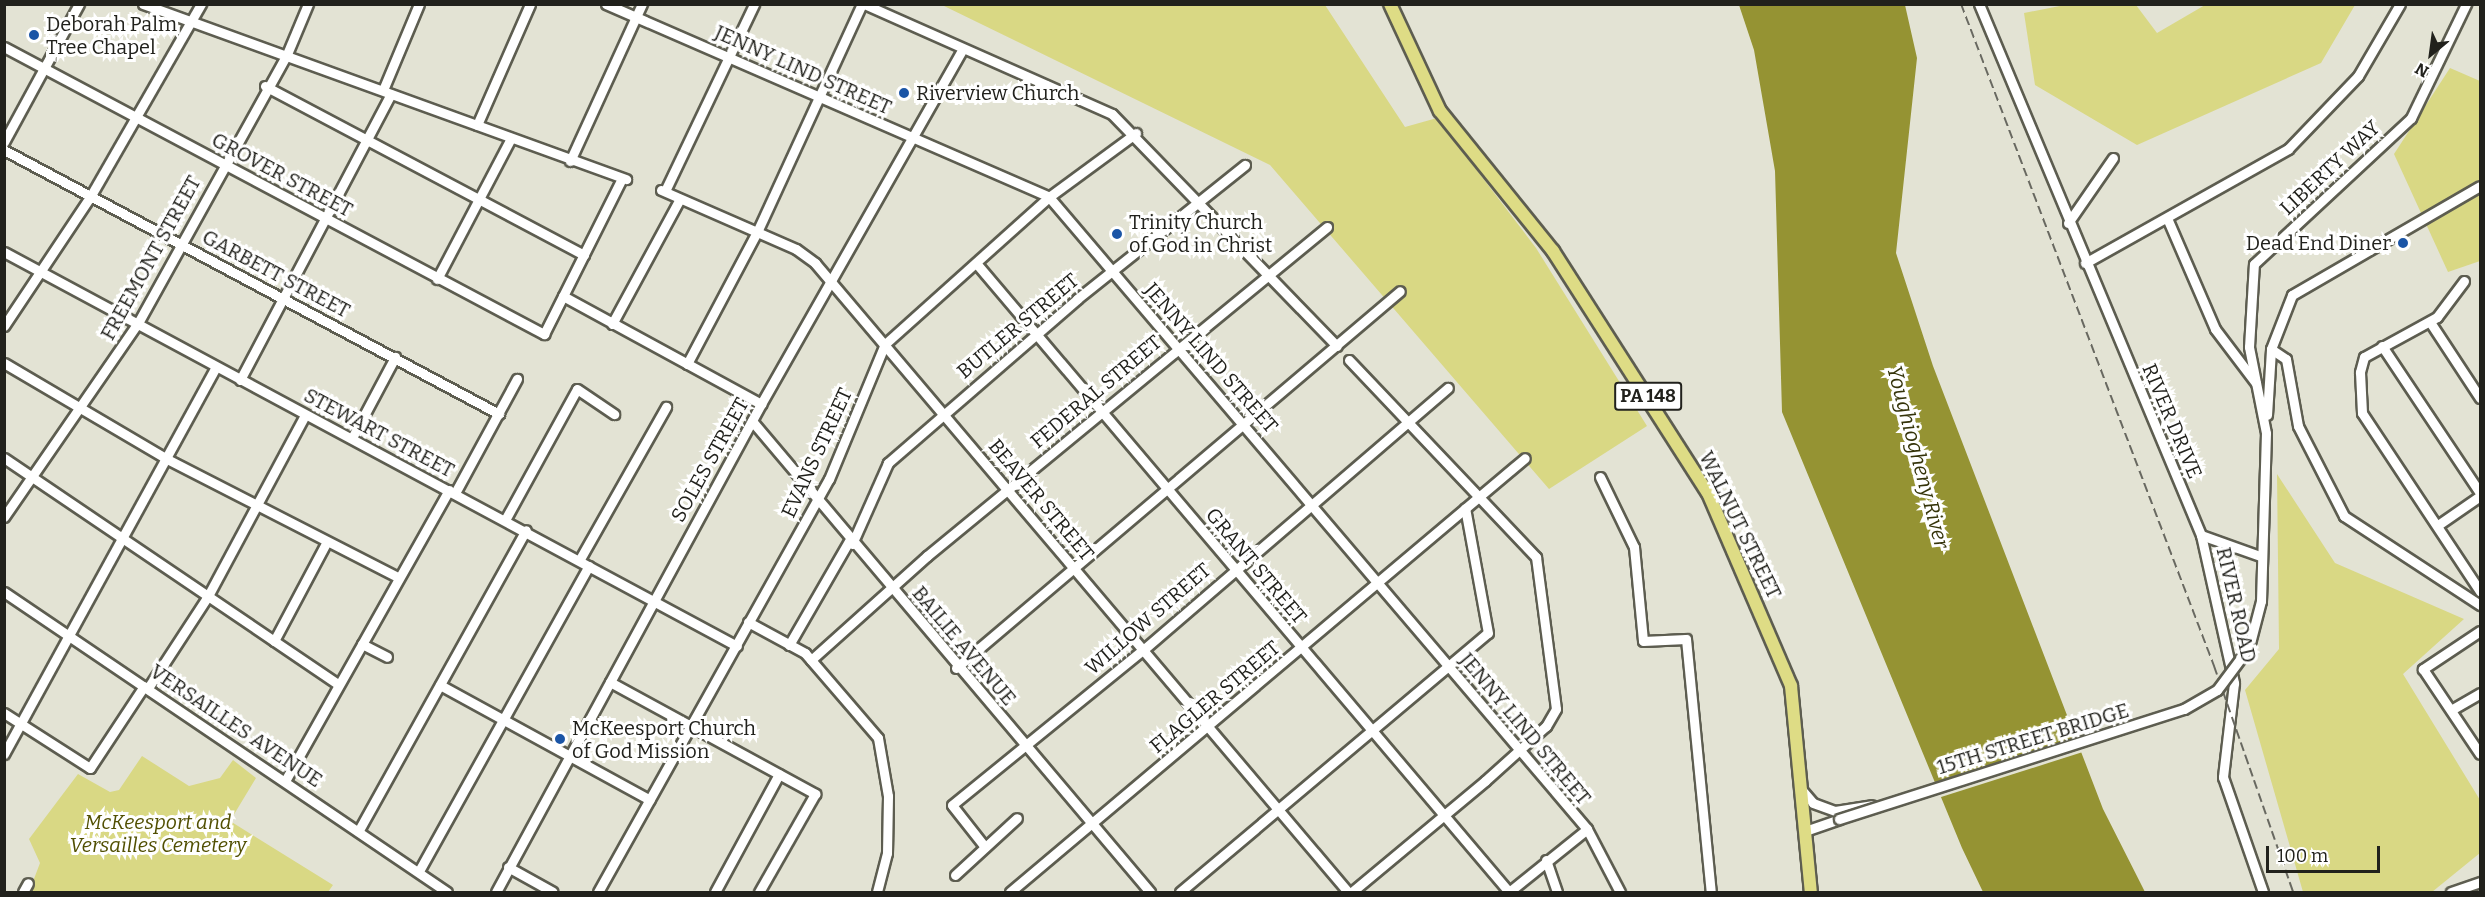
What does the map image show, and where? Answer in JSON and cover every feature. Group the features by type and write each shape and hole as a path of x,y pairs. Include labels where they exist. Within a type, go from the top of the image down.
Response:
{"main road":[{"name":"WALNUT STREET","path":"1390,4 1440,111 1553,251 1708,493 1784,663 1801,789 1811,892"}],"street":[{"path":"4,142 79,4"},
{"path":"143,4 287,54 570,161 624,178 563,296 761,404"},
{"path":"4,326 43,271 90,197 194,21 201,4"},
{"name":"FREEMONT STREET","path":"4,518 82,408 138,323 265,86 287,54 308,4"},
{"path":"240,380 367,140 419,4"},
{"path":"477,125 530,4"},
{"name":"JENNY LIND STREET","path":"606,4 1049,197 1245,424 1376,583 1587,829 1620,892"},
{"path":"570,161 642,4"},
{"path":"726,55 754,4"},
{"path":"687,364 757,232 817,96 863,4 1112,114 1136,133 1196,202 1337,346"},
{"name":"RIVER DRIVE","path":"1979,4 2068,223 2201,535"},
{"path":"2085,263 2288,149 2358,76 2400,4"},
{"name":"LIBERTY WAY","path":"2250,647 2261,602 2260,556 2266,420 2249,347 2254,264 2411,118 2466,4"},
{"name":"GROVER STREET","path":"4,47 544,334 563,296"},
{"name":"SOLES STREET","path":"496,892 568,757 657,601 761,404 832,282 910,137 963,49"},
{"name":"BEAVER STREET","path":"726,55 663,190 803,252 832,282 944,412 1207,727 1350,892"},
{"path":"265,86 584,255"},
{"name":"EVANS STREET","path":"598,892 817,502 885,344 1049,197 1136,133"},
{"path":"437,279 511,138"},
{"name":"GARBETT STREET","path":"4,150 499,414"},
{"path":"2068,223 2113,158"},
{"name":"BUTLER STREET","path":"789,645 851,543 888,463 944,412 1037,334 1196,202 1245,165"},
{"path":"2266,420 2271,349 2286,303 2305,284 2481,186"},
{"path":"612,324 680,199"},
{"path":"2167,218 2215,328 2257,385"},
{"name":"FEDERAL STREET","path":"811,660 891,588 1178,346 1269,276 1327,227"},
{"name":"STEWART STREET","path":"4,252 43,271 305,416 352,438 526,530 738,646"},
{"name":"GRANT STREET","path":"975,263 1509,892"},
{"path":"2464,281 2430,322 2382,346 2361,360 2362,413 2481,591"},
{"path":"956,668 1077,570 1168,488 1400,291"},
{"path":"2430,322 2481,398"},
{"path":"2382,346 2481,494 2438,525"},
{"path":"2271,349 2286,359 2298,426 2344,516 2481,605"},
{"path":"352,438 394,357"},
{"path":"1349,360 1511,526 1536,557 1556,709 1519,751 1350,892"},
{"path":"4,363 167,459 326,543 398,577"},
{"path":"4,754 216,367"},
{"path":"285,781 398,577 499,414 517,379"},
{"name":"WILLOW STREET","path":"985,847 952,805 1024,744 1143,650 1235,567 1448,388"},
{"path":"505,520 577,390 614,414"},
{"path":"580,559 666,407"},
{"path":"4,713 86,768 93,766 208,596 305,416"},
{"name":"BAILIE AVENUE","path":"752,421 956,668 1024,744 1149,892"},
{"path":"4,458 121,540 338,684"},
{"name":"FLAGLER STREET","path":"1016,891 1525,458"},
{"path":"1600,477 1634,547 1643,641 1686,639 1711,892"},
{"path":"1180,892 1451,668 1488,633 1465,508"},
{"path":"359,831 526,530"},
{"path":"2201,535 2260,556"},
{"name":"RIVER ROAD","path":"2201,535 2234,683 2223,777 2263,892"},
{"path":"274,641 326,543"},
{"path":"419,871 589,566"},
{"name":"VERSAILLES AVENUE","path":"4,592 447,892"},
{"path":"748,622 811,660 883,751 887,853 877,892"},
{"path":"2481,631 2423,669 2481,754"},
{"path":"362,644 387,657"},
{"name":"15TH STREET BRIDGE","path":"1805,831 1837,815 1893,802 2184,709 2217,690 2250,647"},
{"path":"610,682 815,794 759,892"},
{"path":"440,685 650,800"},
{"path":"2451,710 2481,693"},
{"path":"715,892 779,774"},
{"path":"1801,789 1814,803 1837,815"},
{"path":"955,875 1017,818"},
{"path":"1509,892 1587,829"},
{"path":"1546,860 1557,892"},
{"path":"508,867 553,892"},
{"path":"2451,892 2481,882"}],"green space":[{"path":"942,5 1325,5 1405,127 1437,118 1536,248 1647,426 1549,489 1270,165"},
{"path":"2065,5 2136,5 2157,33 2205,5 2355,5 2321,63 2137,145 2035,85 2024,13"},
{"path":"2450,68 2480,81 2480,261 2448,272 2394,154"},
{"path":"2277,474 2335,563 2464,619 2403,674 2480,800 2480,853 2432,892 2303,892 2245,690 2279,649"},
{"name":"McKeesport and Versailles Cemetery","path":"142,756 189,786 220,778 233,760 256,778 230,821 333,885 328,892 29,892 40,863 29,839 78,774 110,792 119,790"}],"water":[{"name":"Youghiogheny River","path":"1739,5 1905,5 1917,58 1896,253 1933,366 2103,809 2145,892 1983,892 1962,848 1782,412 1775,171 1754,50"}],"pier":[{"path":"2081,737 2086,751 1938,798 1932,783"}],"railway":[{"path":"1961,4 2214,666 2293,892"}],"place":[{"name":"Deborah Palm Tree Chapel","path":"34,35"},
{"name":"Riverview Church","path":"904,93"},
{"name":"Trinity Church of God in Christ","path":"1117,234"},
{"name":"Dead End Diner","path":"2403,243"},
{"name":"McKeesport Church of God Mission","path":"560,739"}]}
